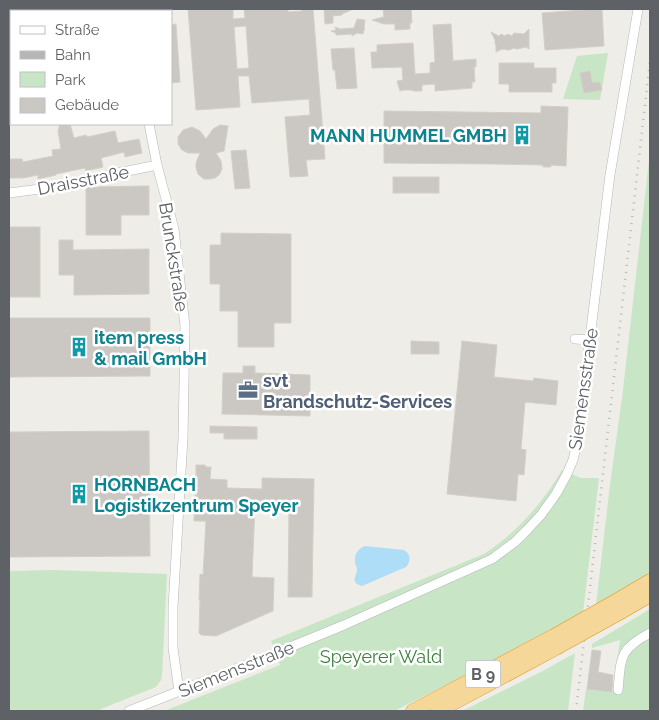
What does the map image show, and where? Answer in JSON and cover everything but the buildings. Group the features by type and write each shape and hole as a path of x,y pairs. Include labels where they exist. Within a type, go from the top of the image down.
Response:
{"highway":[{"name":"B 9","path":"618,607 650,581"},
{"name":"B 9","path":"438,711 618,607 650,595"},
{"name":"B 9","path":"413,711 555,642"}],"street":[{"name":"Siemensstraße","path":"129,711 275,654 492,559 515,542 548,505 562,483 573,460 581,421 610,175 638,9"},
{"name":"Brunckstraße","path":"149,125 157,165 174,229 185,326 183,438 173,607 173,648 179,691"},
{"name":"Draisstraße","path":"9,193 40,190 157,165"},
{"path":"575,340 590,340"},
{"path":"618,690 623,656 636,641 650,633"}],"green space":[{"path":"608,53 600,100 563,99 577,56"},
{"path":"650,152 650,573 596,605 623,390"},
{"name":"Speyerer Wald","path":"562,470 581,478 599,478 583,613 526,645 394,711 164,711 280,665 271,641 484,554 518,527 537,506"},
{"path":"53,570 167,574 162,675 156,687 96,711 9,711 9,571"},
{"path":"650,609 650,711 583,711 586,689 613,692 620,640 592,648 592,644"},
{"name":"Speyerer Wald","path":"575,653 568,711 462,711 541,672"}],"water":[{"path":"365,546 404,550 410,558 409,563 406,567 362,586 355,581 357,570 355,556"}],"railway":[{"path":"576,711 650,61"}],"place":[{"name":"MANN HUMMEL GMBH","path":"522,135"},
{"name":"item press & mail GmbH","path":"79,347"},
{"name":"svt Brandschutz-Services","path":"248,390"},
{"name":"HORNBACH Logistikzentrum Speyer","path":"79,494"}]}
